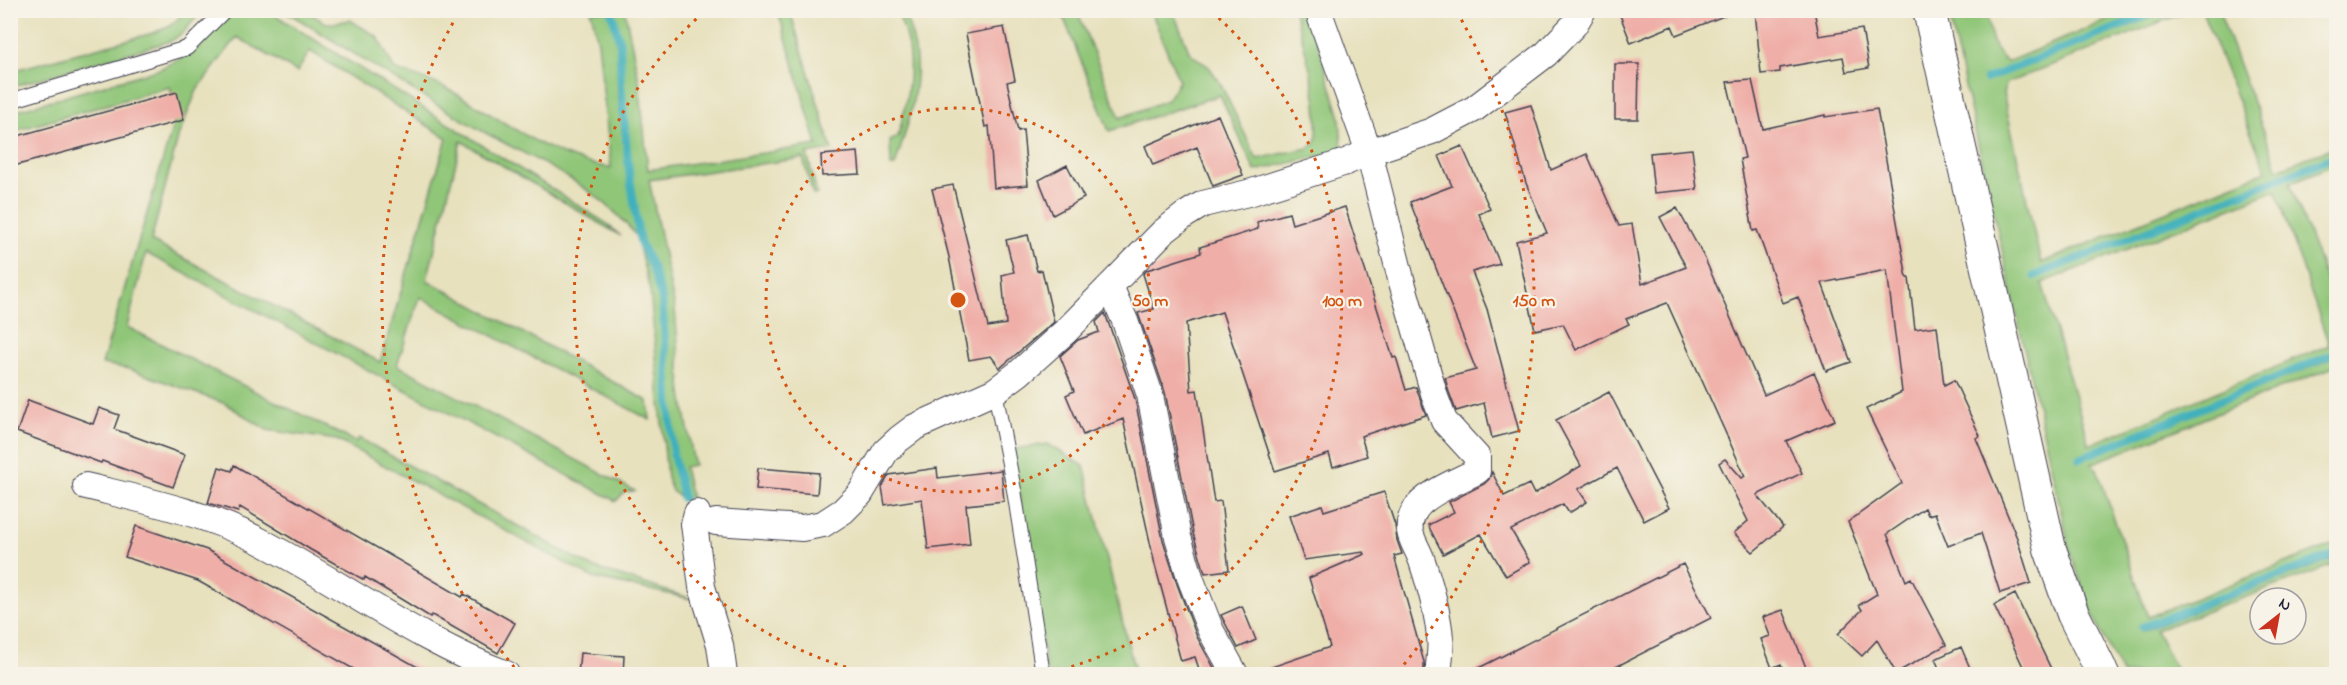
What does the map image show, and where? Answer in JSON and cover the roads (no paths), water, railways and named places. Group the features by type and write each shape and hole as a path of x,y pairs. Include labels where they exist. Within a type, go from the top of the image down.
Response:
{"street":[{"path":"1318,10 1369,152 1401,279 1435,397 1444,421 1477,457 1477,471 1420,502 1413,512 1410,537 1422,560 1441,640 1439,675"},
{"path":"724,675 720,645 702,587 694,524 706,518 802,528 823,524 843,511 860,494 886,451 899,439 915,427 995,391 1019,373 1067,330 1163,232 1185,215 1203,204 1346,162 1432,131 1474,109 1546,54 1568,32 1584,10"},
{"path":"1929,10 2050,549 2073,614 2103,675"},
{"path":"1110,286 1125,321 1150,395 1178,537 1191,580 1211,631 1235,675"},
{"path":"86,486 167,506 216,522 255,539 440,645 506,675"}],"lane":[{"path":"10,101 187,48 225,10"},
{"path":"995,391 1014,490 1043,675"}],"waterway":[{"path":"611,10 620,43 621,83 629,171 640,242 652,267 662,299 673,454 683,498"},
{"path":"1986,79 2161,10"},
{"path":"2034,276 2336,156"},
{"path":"2080,458 2336,353"},
{"path":"2142,627 2336,554"}]}
